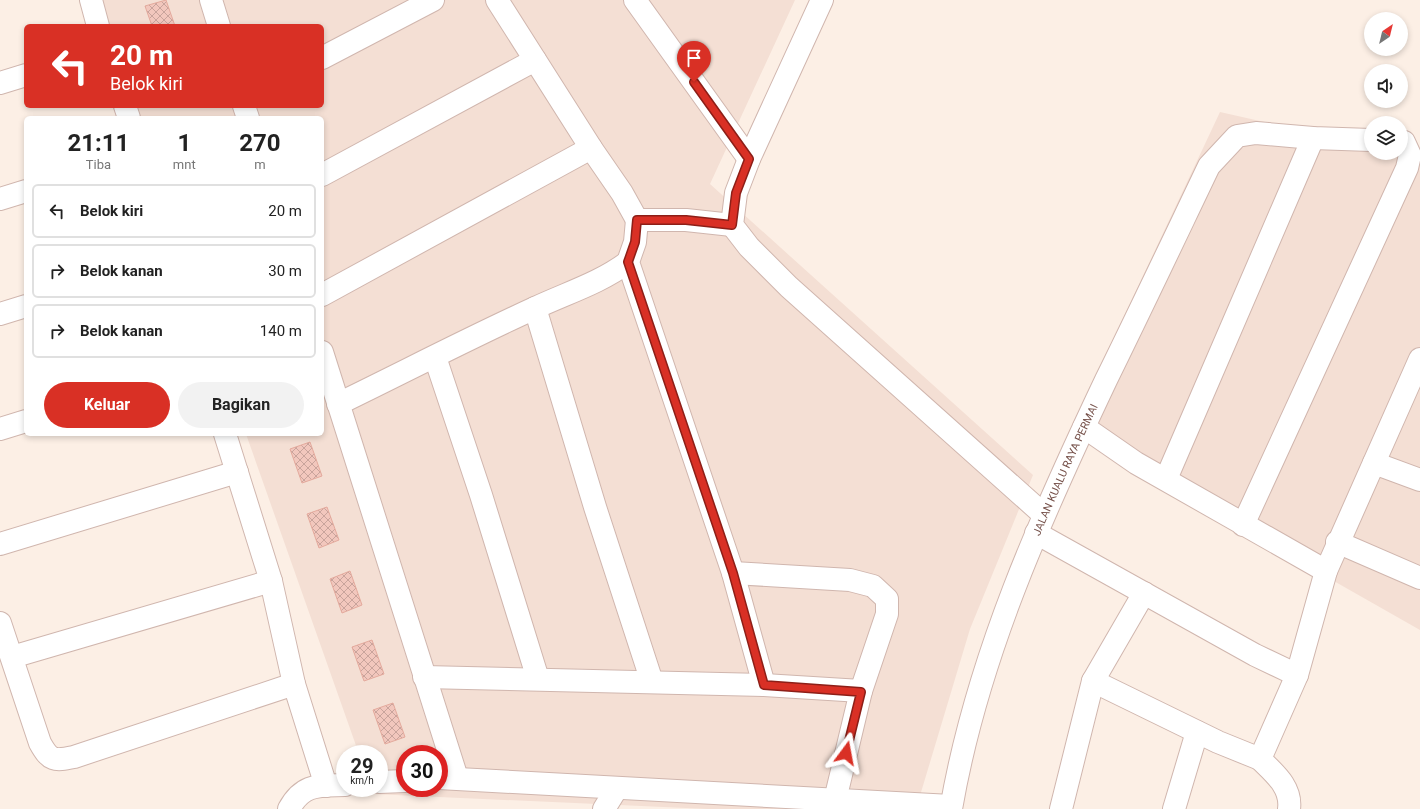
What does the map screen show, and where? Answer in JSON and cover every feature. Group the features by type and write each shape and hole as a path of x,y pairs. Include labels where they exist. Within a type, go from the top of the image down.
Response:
{"street":[{"path":"91,0 97,24"},
{"path":"211,0 218,24"},
{"path":"324,57 433,0"},
{"path":"338,404 535,308 593,284 615,272 628,262 635,242 637,220 622,192 497,0"},
{"path":"822,0 749,159 736,193 732,225 749,247 788,287 1040,523 1144,593 1255,655 1297,676"},
{"path":"638,1 749,159"},
{"path":"324,174 535,60"},
{"path":"0,83 24,76"},
{"name":"JALAN KUALU RAYA PERMAI","path":"951,808 973,712 997,634 1040,523 1084,427 1209,166 1236,136 1256,134 1364,140"},
{"path":"1166,479 1313,138"},
{"path":"324,293 592,148"},
{"path":"1243,525 1407,168 1410,155 1408,151"},
{"path":"0,199 24,192"},
{"path":"637,220 686,220 732,225"},
{"path":"628,262 733,573 764,685"},
{"path":"0,314 24,307"},
{"path":"535,308 595,507 652,682"},
{"path":"435,357 481,495 538,679"},
{"path":"324,358 424,677 440,745"},
{"path":"1260,760 1297,676 1326,571 1337,542 1374,463 1414,388 1420,359"},
{"path":"0,429 24,422"},
{"path":"1084,427 1136,462 1195,495 1243,525 1302,556 1326,571"},
{"path":"226,436 272,580 294,684 335,785 313,786 296,796 289,809"},
{"path":"1374,463 1420,480"},
{"path":"0,544 236,472"},
{"path":"1337,542 1420,578"},
{"path":"733,573 850,580 873,586 887,599 887,614 861,692 835,800"},
{"path":"12,657 272,580"},
{"path":"1061,809 1094,681 1144,593"},
{"path":"0,622 40,744 47,756 58,760 74,757 294,684"},
{"path":"424,677 764,685 861,692"},
{"path":"1094,681 1197,732 1260,760 1282,781 1290,801 1289,809"},
{"path":"1174,809 1197,732"},
{"path":"448,778 617,788 672,800 835,800 951,808"},
{"path":"604,809 617,788"}],"shaded area":[{"path":"93,0 795,0 710,184 1033,475 970,629 916,809 708,809 440,797 448,797 448,745 396,745 396,795 388,795 388,745 356,745 247,436 324,436 324,116 134,116 132,108 324,108 324,24 101,24"},
{"path":"1220,112 1364,144 1364,160 1408,160 1408,154 1420,157 1420,630 1070,431"}],"building":[{"path":"166,0 174,24 151,24 145,6"},
{"path":"310,442 322,476 302,483 290,449"},
{"path":"327,507 339,540 319,548 307,514"},
{"path":"350,571 362,605 342,613 330,579"},
{"path":"372,640 384,674 364,681 352,647"},
{"path":"393,703 405,737 385,744 373,710"}],"route":[{"path":"694,82 749,159 736,193 732,225 686,220 637,220 635,242 628,262 733,573 764,685 861,692 846,753"}]}
